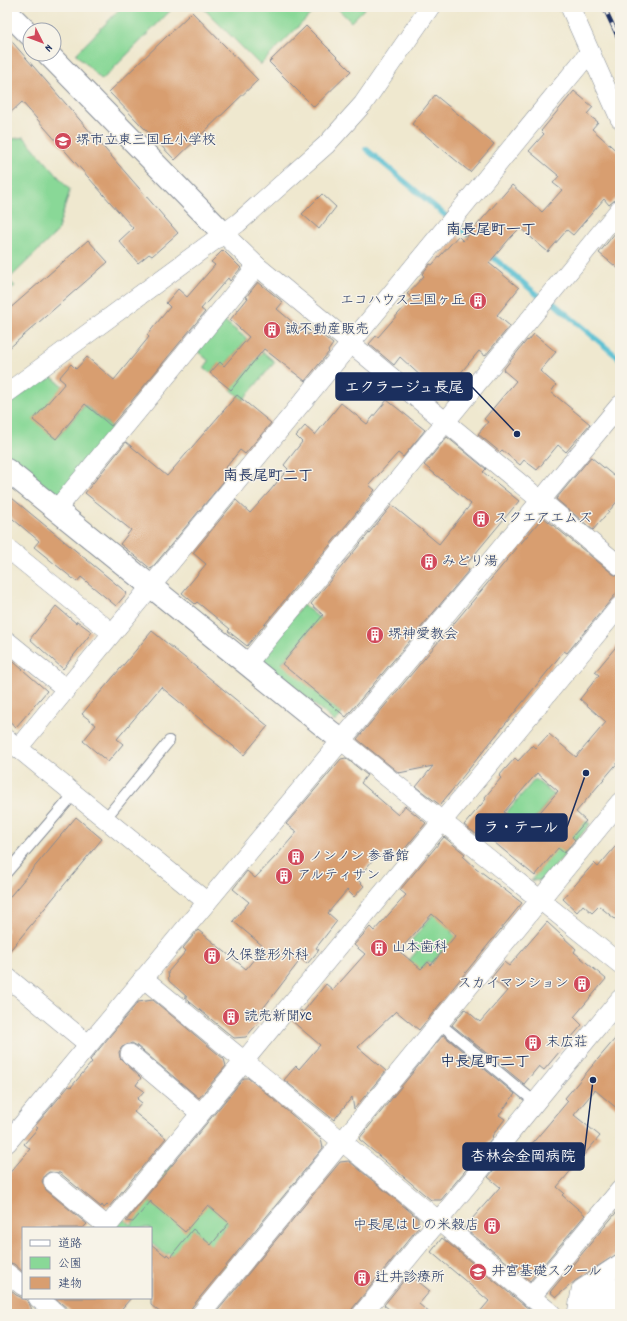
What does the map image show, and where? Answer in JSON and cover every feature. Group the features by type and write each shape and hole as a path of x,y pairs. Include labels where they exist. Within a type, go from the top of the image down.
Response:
{"street":[{"path":"7,393 224,234 326,145 363,104 430,7"},
{"path":"570,7 620,119"},
{"path":"7,12 22,27"},
{"path":"207,902 12,743 66,689 590,52"},
{"path":"56,62 257,266 620,566"},
{"path":"247,664 620,209"},
{"path":"56,510 257,266"},
{"path":"7,1142 620,405"},
{"path":"7,470 620,964"},
{"path":"7,548 112,633"},
{"path":"53,1182 107,1227 620,606"},
{"path":"7,641 66,689"},
{"path":"201,1314 620,802"},
{"path":"7,977 88,1044"},
{"path":"143,978 552,1314"},
{"path":"362,1314 620,1000"},
{"path":"130,1054 200,1113"},
{"path":"531,1297 620,1190"},
{"path":"577,1314 581,1290 620,1264"},
{"path":"7,1273 22,1285"},
{"path":"580,1314 620,1288"},
{"path":"613,1314 620,1310"}],"lane":[{"path":"105,819 169,741"},
{"path":"7,872 74,794"},
{"path":"439,1023 535,1102"}],"green space":[{"path":"122,7 174,7 102,80 76,54"},
{"path":"202,7 318,7 260,65"},
{"path":"336,7 366,7 351,22"},
{"path":"24,137 70,190 57,232 8,280 15,286 7,293 7,140"},
{"path":"222,319 247,339 224,366 220,362 210,373 204,368 209,361 196,350"},
{"path":"263,352 275,362 243,400 226,385 238,381"},
{"path":"48,374 63,386 34,420 56,439 85,405 114,429 61,495 55,497 7,459 7,406"},
{"path":"303,605 347,640 340,649 313,627 282,663 342,714 335,722 264,662 264,652"},
{"path":"535,779 554,795 525,830 521,827 499,821"},
{"path":"586,821 590,824 576,841 572,837 564,846 569,850 542,881 531,880 548,860 541,854"},
{"path":"443,898 465,917 451,932 459,940 447,945 432,963 428,961 414,978 401,969 417,951 409,943 432,916 430,914"},
{"path":"171,1163 234,1216 222,1231 217,1248 235,1263 227,1272 210,1258 203,1238 194,1230 181,1264 168,1253 166,1255 152,1243 152,1227 116,1227 123,1219 131,1225 136,1218 129,1212 142,1196 156,1207 158,1184 155,1181"}],"building":[{"path":"192,12 258,80 175,160 109,92"},
{"path":"306,26 351,71 314,107 269,62"},
{"path":"7,36 22,53 22,62 30,62 178,233 152,256 149,254 138,263 119,241 133,228 22,102 7,116"},
{"path":"574,91 593,107 587,114 598,122 592,129 620,154 620,198 616,199 609,205 604,199 573,235 567,230 548,252 520,228 511,237 489,263 519,288 497,315 510,326 485,356 479,351 453,382 459,387 448,401 400,357 394,365 369,344 376,336 378,337 412,298 407,294 424,276 422,274 430,264 432,265 458,236 463,241 512,185 542,212 562,190 553,183 559,176 529,151 544,134 541,131"},
{"path":"435,95 494,144 470,172 412,124"},
{"path":"322,194 336,207 319,229 302,214"},
{"path":"620,227 620,270 599,253"},
{"path":"88,240 108,262 7,350 7,311"},
{"path":"223,250 241,268 230,281 228,278 201,309 205,312 111,426 85,404 56,439 33,420 65,383 59,378 71,364 76,369 87,357 114,380 149,337 147,335 170,307 166,303 178,289 187,297 215,265 211,262"},
{"path":"258,282 283,302 277,309 308,335 314,328 333,344 328,351 329,352 305,381 264,349 231,390 210,373 220,362 224,366 249,337 230,320 248,298 246,297"},
{"path":"534,334 556,352 540,371 556,385 551,392 590,424 566,452 558,445 537,470 524,460 520,465 502,450 500,452 478,434 488,422 484,419 516,381 503,370 527,340 528,341"},
{"path":"237,395 271,423 245,454 240,450 223,471 228,476 151,569 120,544 131,530 85,493 126,442 167,476"},
{"path":"387,400 425,430 403,457 398,453 369,485 375,490 247,646 228,631 230,629 197,602 195,604 182,593 206,564 193,553 236,500 250,513 269,492 288,469 284,465 302,442 296,436 305,426 315,435 341,403 367,424"},
{"path":"447,437 486,469 483,472 519,501 465,566 469,570 346,717 282,664 323,615 311,604 392,505 439,544 471,504 424,465"},
{"path":"591,457 620,481 620,498 593,530 556,499"},
{"path":"7,494 127,593 116,606 81,577 77,582 34,547 39,541 7,514"},
{"path":"543,517 613,574 620,577 620,589 567,653 564,651 440,805 416,787 433,766 399,773 357,739"},
{"path":"56,606 76,623 77,621 92,632 63,669 30,639"},
{"path":"152,631 268,726 244,755 161,687 117,739 123,744 108,762 83,741 96,725 82,714"},
{"path":"620,642 620,760 576,812 586,821 572,837 575,840 564,853 558,848 535,876 483,833 480,837 464,825 486,799 485,797 501,778 499,776 515,758 518,761 533,745 536,748 549,734 576,757 606,722 580,699 599,675 595,672","holes":["537,773 558,791 525,830 504,812"]},
{"path":"7,656 47,691 16,727 7,719"},
{"path":"346,758 367,775 361,783 398,815 405,806 426,823 398,857 393,852 390,856 385,852 381,857 377,855 357,879 364,886 354,897 347,890 328,913 337,921 316,948 319,950 307,964 301,959 255,1019 259,1022 246,1037 234,1038 184,997 187,997 169,981 168,972 186,951 183,948 198,930 246,969 264,947 233,921 249,902 233,889 247,871 255,878 297,832 286,824 341,759"},
{"path":"76,817 102,839 7,954 7,900"},
{"path":"444,837 465,854 463,856 476,868 522,903 419,1030 396,1011 358,1047 386,1071 354,1109 352,1097 334,1120 284,1080 296,1066 299,1069 320,1045 292,1021 301,1010 303,1012 326,984 333,990 365,954 354,945 370,927 374,931 406,895 400,890","holes":["432,914 456,935 431,965 428,962 421,969 399,951"]},
{"path":"620,841 620,923 599,906 592,913 583,905 577,912 563,899 594,863 598,867"},
{"path":"547,922 576,949 574,952 606,979 574,1017 582,1025 544,1070 539,1066 524,1084 452,1025 465,1009 480,1022 507,991 491,978 504,962 509,966"},
{"path":"153,1000 224,1059 226,1066 199,1098 137,1046 132,1043 122,1047 119,1052 120,1058 141,1078 136,1085 144,1091 137,1099 142,1103 134,1112 166,1138 109,1207 107,1205 104,1208 102,1205 101,1207 60,1173 49,1172 45,1175 42,1181 46,1190 87,1224 84,1227 22,1227 22,1271 14,1264 7,1262 7,1176 30,1149 24,1144 38,1128 35,1126 69,1086 71,1087 92,1062 90,1060 138,1002"},
{"path":"620,1033 620,1111 595,1090 574,1115 600,1136 557,1187 564,1193 562,1195 585,1215 530,1281 464,1228 500,1187 488,1177 510,1151 519,1159 568,1101 565,1098"},
{"path":"443,1035 515,1094 499,1115 505,1119 492,1136 493,1137 441,1200 431,1200 359,1139"},
{"path":"244,1078 248,1078 321,1139 323,1148 192,1307 190,1314 162,1314 151,1305 152,1245 166,1256 167,1254 170,1257 193,1229 211,1245 229,1223 208,1205 185,1232 151,1203 151,1201 133,1222 126,1221"},
{"path":"349,1161 418,1218 418,1228 348,1314 215,1314 340,1162"},
{"path":"620,1208 620,1252 575,1281 556,1297 550,1292"},
{"path":"442,1238 530,1310 527,1314 478,1314 489,1301 431,1252"},
{"path":"409,1274 430,1291 419,1304 431,1314 395,1314 384,1305"},
{"path":"7,1287 22,1299 27,1300 31,1307 32,1314 7,1314"},
{"path":"56,1299 130,1299 117,1314 74,1314"}],"waterway":[{"path":"366,149 446,216"},
{"path":"454,223 473,239"},
{"path":"488,253 540,297"},
{"path":"551,301 620,359"}],"railway":[{"path":"604,7 620,41"},
{"path":"616,7 620,16"}],"place":[{"name":"堺市立東三国丘小学校","path":"63,141"},
{"name":"エコハウス三国ヶ丘","path":"478,301"},
{"name":"誠不動産販売","path":"272,330"},
{"name":"エクラージュ長尾","path":"517,434"},
{"name":"スクエアエムズ","path":"481,519"},
{"name":"みどり湯","path":"429,562"},
{"name":"堺神愛教会","path":"375,635"},
{"name":"ラ・テール","path":"586,773"},
{"name":"ノンノン 参番館","path":"296,857"},
{"name":"アルティサン","path":"284,876"},
{"name":"山本歯科","path":"379,948"},
{"name":"久保整形外科","path":"212,956"},
{"name":"スカイマンション","path":"582,984"},
{"name":"読売新聞YC","path":"231,1017"},
{"name":"末広荘","path":"533,1043"},
{"name":"杏林会金岡病院","path":"593,1080"},
{"name":"中長尾はしの米穀店","path":"492,1226"},
{"name":"井宮基礎スクール","path":"478,1272"},
{"name":"辻井診療所","path":"362,1278"}],"district":[{"name":"南長尾町一丁","path":"491,231"},
{"name":"南長尾町二丁","path":"268,477"},
{"name":"中長尾町二丁","path":"485,1063"}]}
